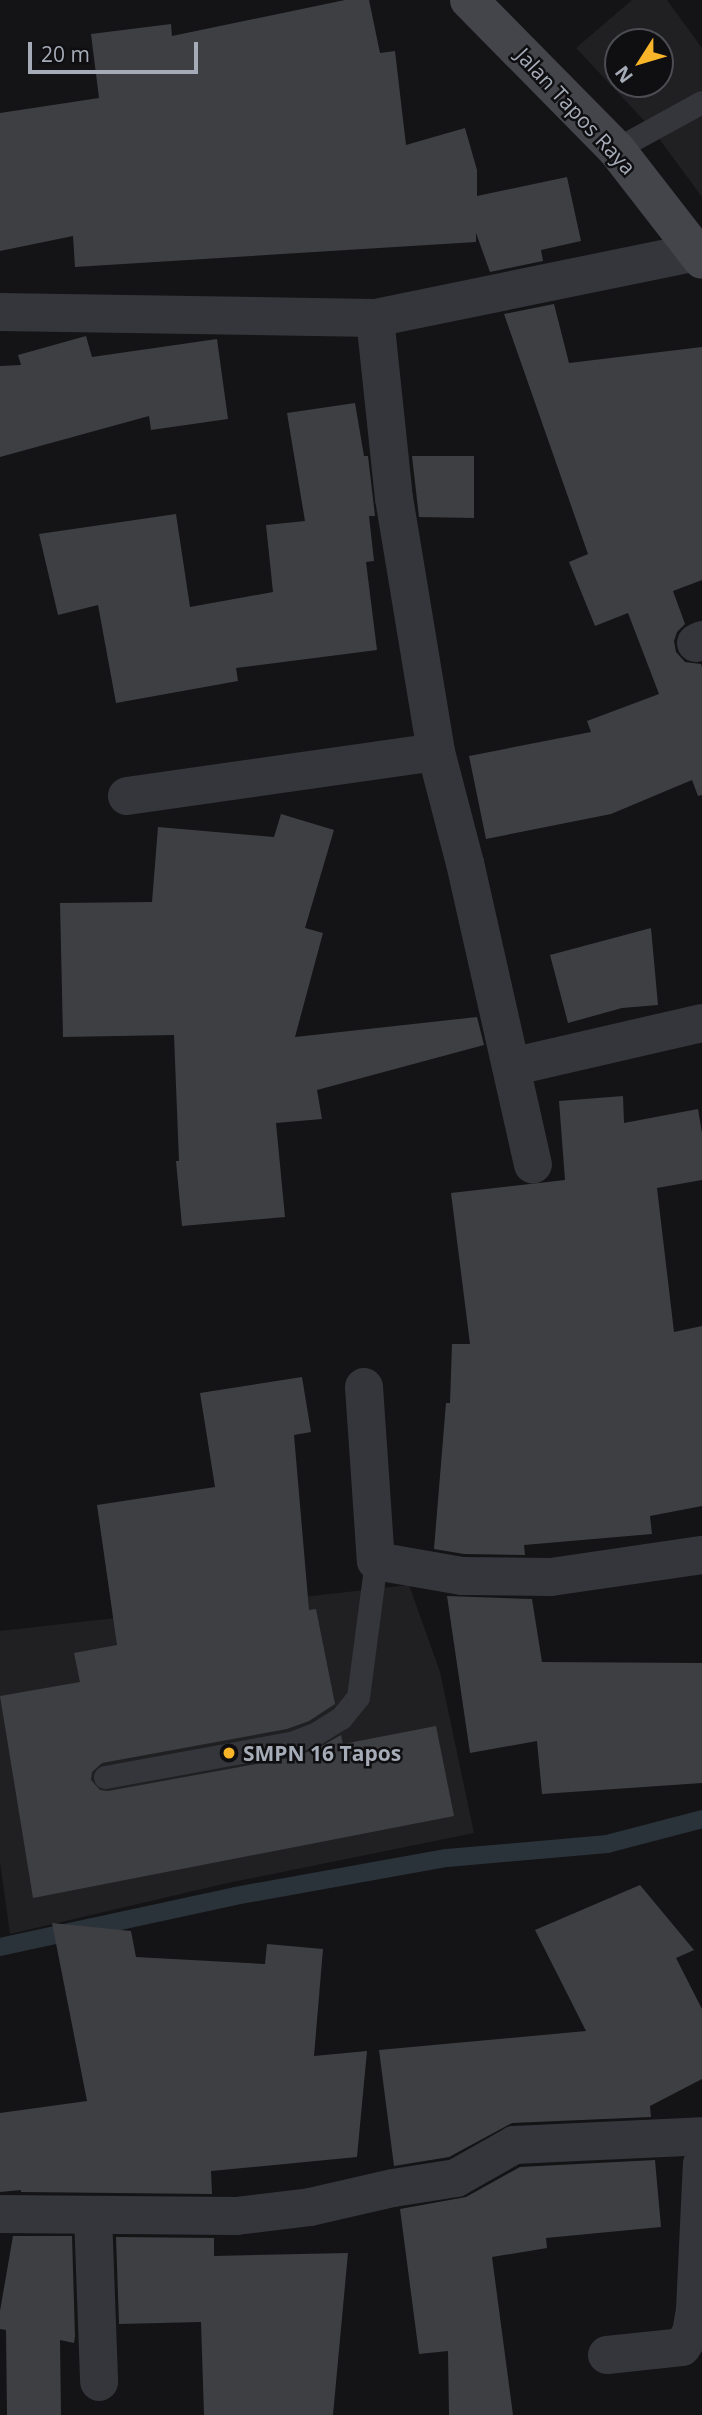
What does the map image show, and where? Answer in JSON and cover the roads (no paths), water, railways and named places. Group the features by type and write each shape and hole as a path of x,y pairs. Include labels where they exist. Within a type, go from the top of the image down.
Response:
{"main road":[{"name":"Jalan Tapos Raya","path":"469,0 616,149 699,256"}],"street":[{"path":"0,312 375,318 699,256"},
{"path":"375,318 394,498 436,752 465,863 533,1164"},
{"path":"127,796 436,752"},
{"path":"511,1067 702,1023"},
{"path":"364,1387 376,1561 462,1576 551,1577 702,1555"},
{"path":"0,2214 236,2216 310,2207 393,2188 456,2178 514,2145 702,2136"},
{"path":"607,2355 682,2347 691,2333 695,2311 702,2164"},
{"path":"93,2215 99,2382"}],"lane":[{"path":"616,149 702,102"},
{"path":"105,1777 291,1742 315,1734 341,1717 358,1697 376,1561"}],"waterway":[{"path":"0,1947 235,1896 447,1858 607,1844 702,1819"}],"place":[{"name":"SMPN 16 Tapos","path":"229,1753"}]}
